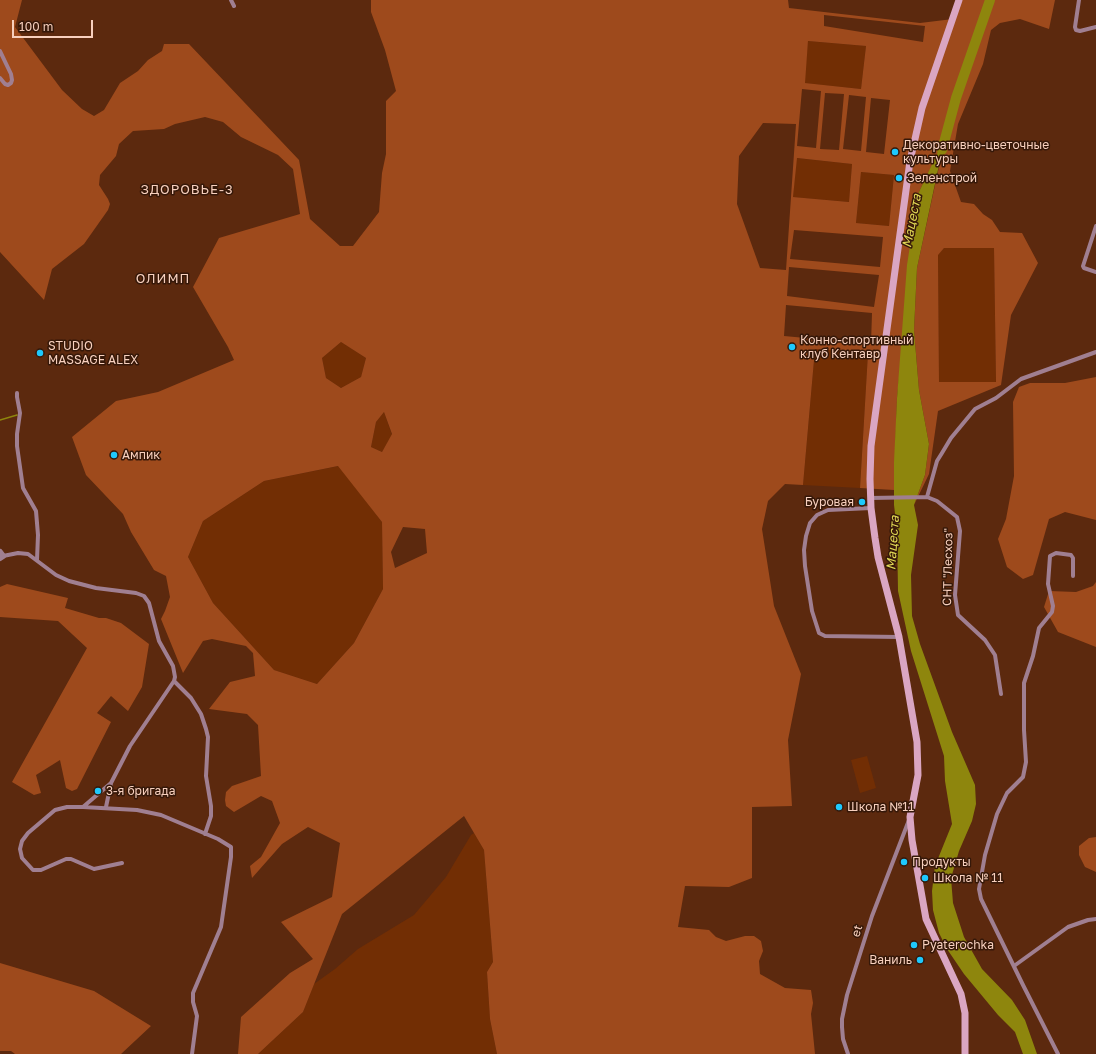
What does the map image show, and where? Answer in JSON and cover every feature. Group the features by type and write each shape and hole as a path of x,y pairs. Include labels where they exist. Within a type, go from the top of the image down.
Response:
{"main road":[{"path":"959,0 924,102 910,161 871,446 870,498 878,557 899,637 916,729 919,759 916,789 910,817 912,840 926,919 957,984 962,999 965,1013 965,1054"}],"street":[{"path":"231,0 234,6"},
{"path":"1079,0 1076,30 1080,31 1096,27"},
{"path":"0,52 12,80 8,85 5,84 0,78"},
{"path":"1096,226 1083,266 1084,268 1096,272"},
{"path":"870,498 927,496 937,461 951,438 975,409 996,398 1021,379 1096,352"},
{"path":"17,393 20,413 17,446 24,492 36,512 38,535 37,560"},
{"name":"СНТ \"Лесхоз\"","path":"927,496 957,517 960,531 955,595 958,615 985,640 995,655 1001,694"},
{"path":"871,508 828,510 817,515 810,523 804,550 812,611 819,633 825,636 899,637"},
{"path":"1,555 23,553 37,560 56,575 69,581 96,588 136,593 144,596 149,603 159,641 173,666 175,677 174,681 130,746 111,783 106,807"},
{"path":"1058,1054 981,899 979,889 985,856 997,814 1007,793 1023,777 1026,762 1024,684 1033,656 1037,633 1039,628 1052,612 1053,606 1048,584 1050,556 1056,553 1071,556 1073,576"},
{"path":"174,681 191,698 201,714 208,737 206,776 211,806 211,816 205,834"},
{"path":"83,807 111,783"},
{"path":"122,863 94,868 71,859 66,859 51,866 33,870 22,858 20,849 21,844 28,833 35,826 58,809 67,807 106,807 143,811 161,815 227,843 231,847 231,857 221,927 193,993 196,1016 192,1054"},
{"name":"et","path":"848,1054 842,1027 842,1019 847,995 872,916 910,817"},
{"path":"1014,966 1068,927 1088,920 1096,919"}],"shaded area":[{"path":"0,0 22,0 15,27 62,90 82,109 94,116 104,110 120,83 138,71 148,60 162,51 164,44 189,44 299,160 310,219 340,246 353,246 379,212 382,173 386,154 386,101 396,91 385,50 371,12 371,0 788,0 789,8 920,23 953,19 961,0 1055,0 1049,29 1020,19 1000,23 991,30 983,64 958,124 950,171 961,202 974,204 983,214 992,220 1000,232 1022,233 1038,263 1011,315 1001,385 938,411 929,474 914,505 925,475 929,444 919,390 914,330 917,268 945,139 918,194 897,398 894,490 860,488 868,353 815,349 803,485 785,484 768,501 762,529 774,606 801,674 788,740 792,806 752,807 752,878 729,887 685,886 678,927 709,930 716,937 726,941 745,936 754,936 761,941 763,951 759,961 760,974 785,988 811,990 813,1003 811,1014 815,1054 497,1054 490,1019 487,972 493,962 484,850 464,816 342,914 303,1012 258,1054 238,1054 241,1017 290,973 313,959 281,922 332,897 340,843 308,827 282,844 252,878 250,866 261,857 280,823 272,801 261,796 234,812 226,806 225,800 226,792 232,786 261,776 258,725 247,714 209,709 230,682 255,676 253,653 246,646 212,639 203,641 183,673 161,619 170,597 166,576 154,570 131,532 123,514 86,475 72,437 116,401 158,392 234,360 193,287 219,238 300,214 293,169 278,155 241,137 223,122 205,117 175,124 164,129 133,131 119,144 116,156 100,175 99,185 110,204 108,210 84,244 52,269 44,300 0,252","holes":["824,15 925,26 923,42 824,26","808,41 866,46 861,89 805,83","802,89 821,91 816,148 797,146","825,93 844,94 839,150 820,149","849,95 866,97 861,151 843,149","871,98 890,100 884,154 866,152","763,123 796,124 786,270 760,268 737,204 739,156","797,158 852,164 849,202 793,197","861,172 894,175 889,226 856,223","794,230 883,237 880,267 790,259","944,248 994,248 996,382 939,382 938,255","789,267 879,275 874,307 787,296","786,305 872,313 871,344 784,336","341,342 366,358 361,377 341,388 326,378 322,358","384,412 392,434 382,452 371,447 376,422","338,466 382,522 383,589 354,643 317,684 274,670 213,603 188,557 203,521 264,481","403,527 425,529 427,553 395,568 391,552"]},
{"path":"808,41 866,46 861,89 804,83"},
{"path":"945,137 917,268 914,330 919,390 929,444 925,475 914,505 918,525 911,575 912,616 920,644 952,732 975,785 976,804 972,821 959,851 951,878 953,903 964,937 982,969 1012,1000 1025,1020 1037,1054 1023,1054 1015,1032 998,1015 964,974 947,949 939,933 933,910 932,891 935,866 952,824 945,781 944,756 911,651 898,591 897,530 894,505 894,462 897,398 907,265 918,194"},
{"path":"796,158 852,164 849,202 793,197"},
{"path":"861,172 894,175 889,226 856,223"},
{"path":"944,248 994,248 996,382 939,382 938,254"},
{"path":"341,342 366,358 361,377 341,388 326,378 322,358"},
{"path":"815,349 868,353 860,488 803,485"},
{"path":"1096,377 1096,520 1065,512 1049,519 1033,575 1023,579 1007,567 998,539 1006,519 1014,476 1013,402 1019,387 1030,383 1065,383"},
{"path":"384,412 392,435 382,452 371,447 376,422"},
{"path":"339,466 382,522 383,589 354,643 317,684 274,670 213,603 188,557 203,521 264,481"},
{"path":"1096,582 1096,647 1058,632 1044,607 1049,591 1076,592 1093,586"},
{"path":"7,584 68,598 65,608 121,623 149,644 142,687 128,711 111,696 97,713 111,722 77,789 72,791 66,788 60,760 36,775 41,793 34,795 12,782 87,648 58,621 0,617 0,587"},
{"path":"867,756 876,788 860,793 851,760"},
{"path":"474,833 484,850 493,962 487,972 490,1019 497,1054 258,1054 303,1012 314,984 335,969 358,949 414,915 446,877 471,835"},
{"path":"1096,837 1096,872 1085,867 1079,855 1079,846 1089,838"},
{"path":"0,963 94,991 151,1026 121,1054 15,1054 11,1051 0,1051"}],"waterway":[{"name":"Мацеста","path":"942,150 956,98 990,0"},
{"path":"0,420 17,415"}],"place":[{"name":"Декоративно-цветочные культуры","path":"895,152"},
{"name":"Зеленстрой","path":"899,178"},
{"name":"Конно-спортивный клуб Кентавр","path":"792,347"},
{"name":"STUDIO MASSAGE ALEX","path":"40,353"},
{"name":"Ампик","path":"114,455"},
{"name":"Буровая","path":"862,502"},
{"name":"3-я бригада","path":"98,791"},
{"name":"Школа №11","path":"839,807"},
{"name":"Продукты","path":"904,862"},
{"name":"Школа № 11","path":"925,878"},
{"name":"Pyaterochka","path":"914,945"},
{"name":"Ваниль","path":"920,960"}],"district":[{"name":"ЗДОРОВЬЕ-3","path":"187,190"},
{"name":"ОЛИМП","path":"163,279"}]}
